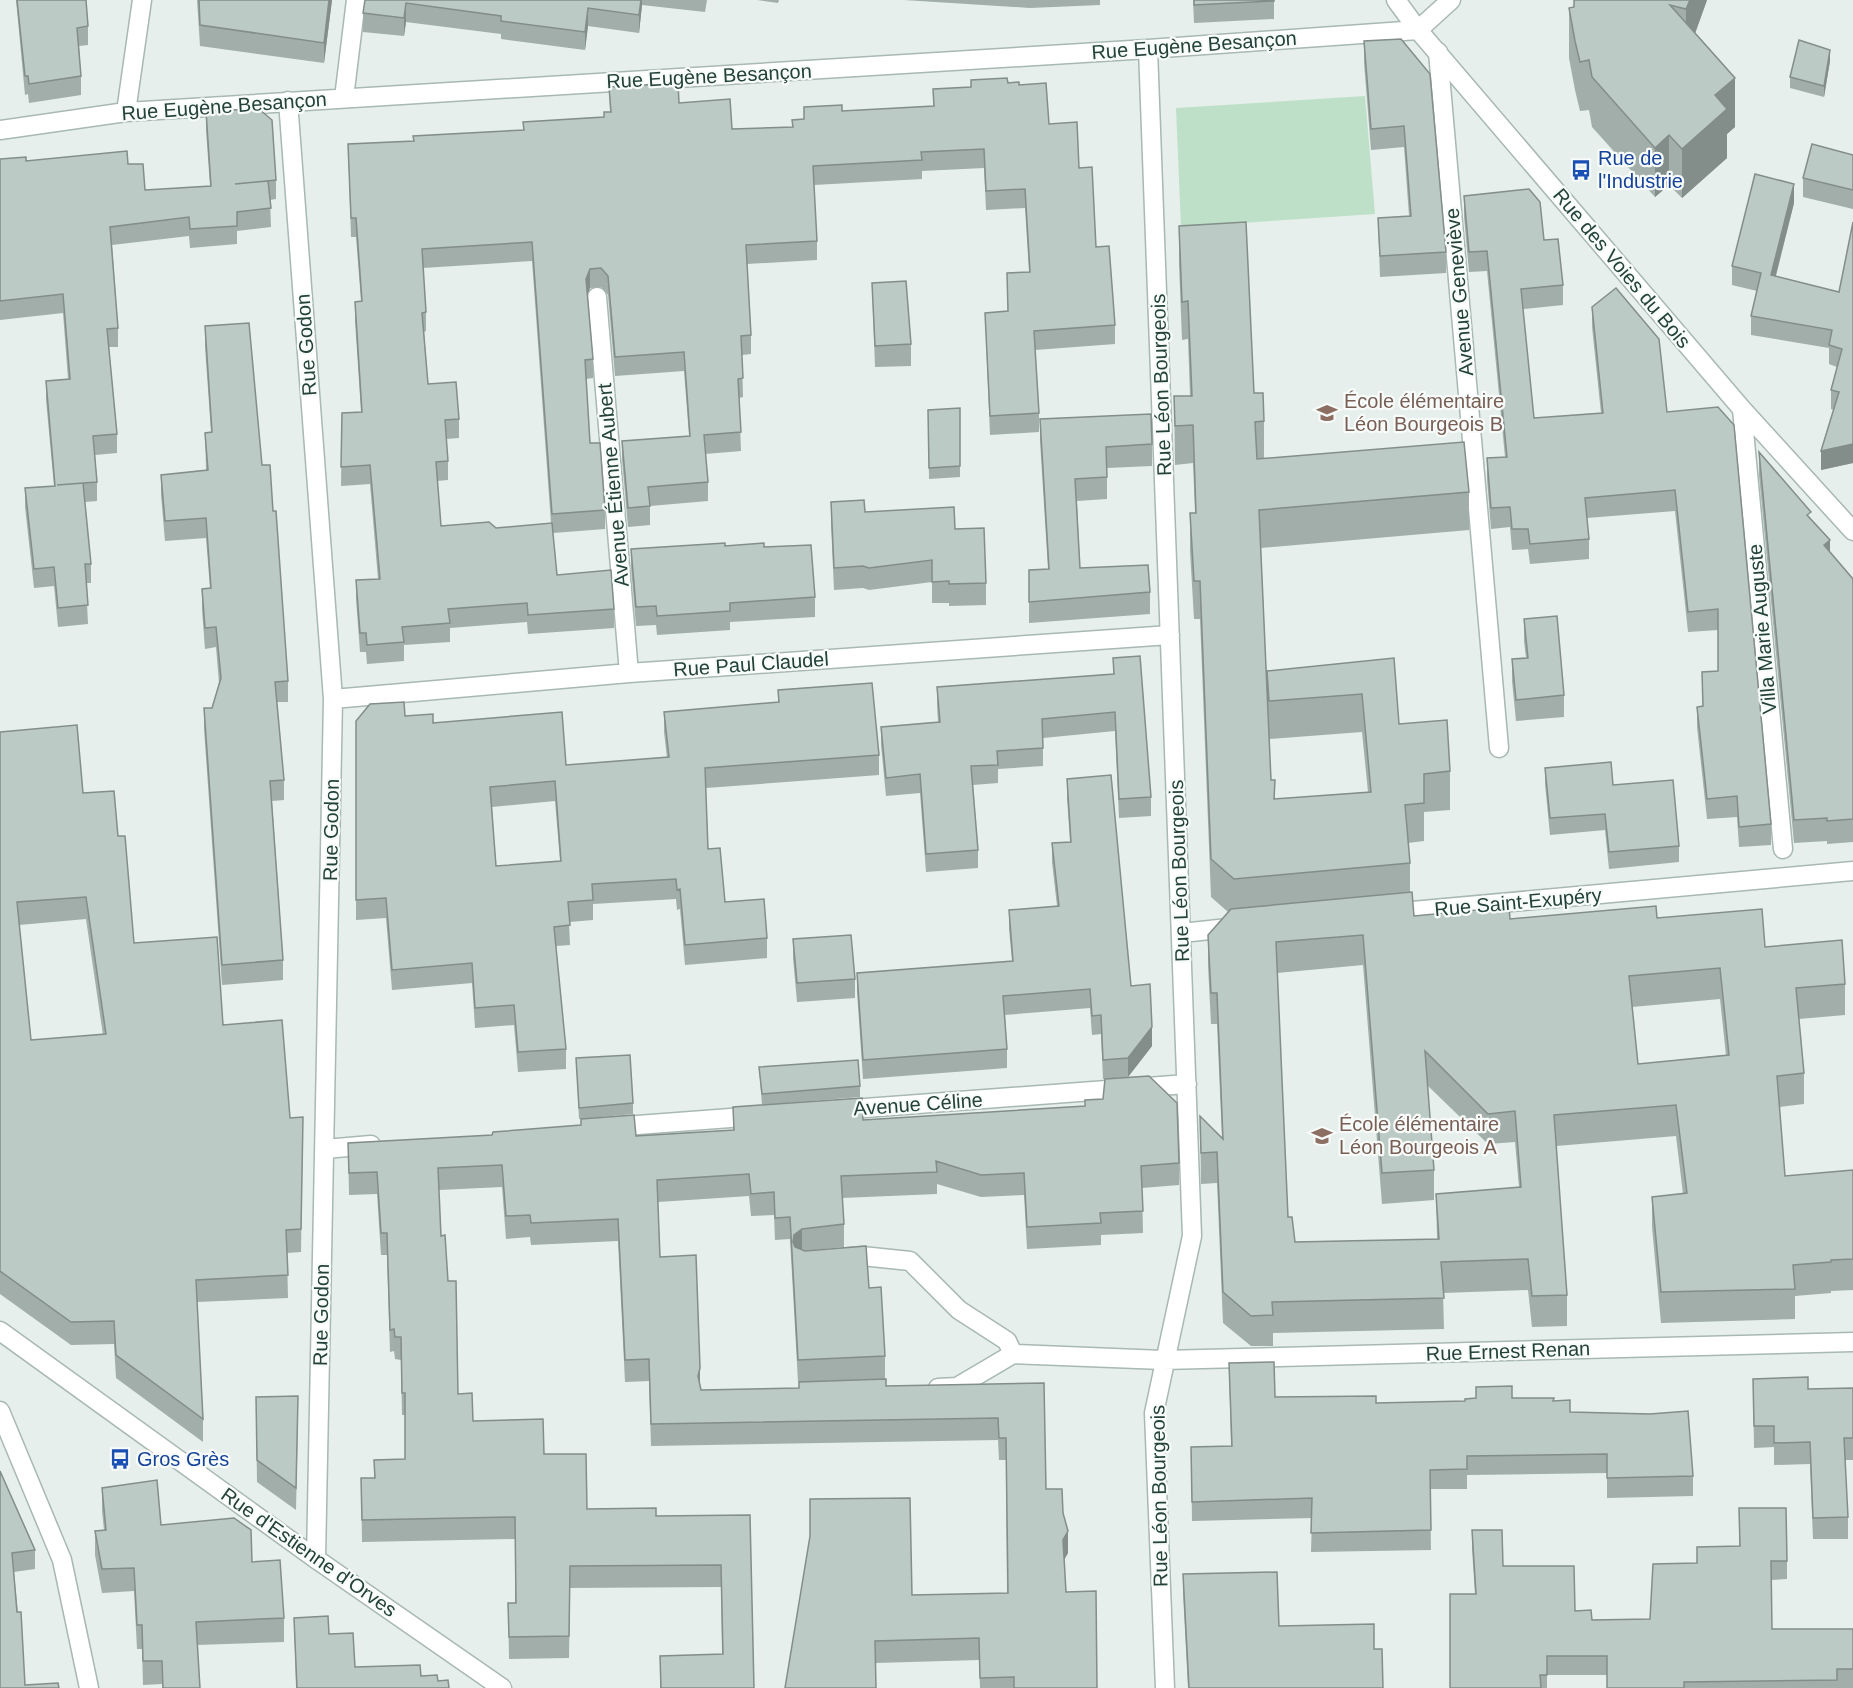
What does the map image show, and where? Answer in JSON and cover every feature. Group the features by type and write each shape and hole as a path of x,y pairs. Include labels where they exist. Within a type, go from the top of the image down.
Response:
{"street":[{"path":"126,112 142,0"},
{"path":"344,98 356,0"},
{"name":"Rue des Voies du Bois","path":"1396,0 1415,16 1438,52 1742,409 1851,524"},
{"path":"1415,16 1451,0"},
{"name":"Rue Eugène Besançon","path":"0,130 126,112 1148,49 1415,16"},
{"name":"Rue Léon Bourgeois","path":"1148,49 1192,1236 1163,1360 1154,1413 1165,1688"},
{"name":"Avenue Geneviève","path":"1438,52 1499,748"},
{"name":"Rue Godon","path":"288,102 333,699 316,1559"},
{"name":"Avenue Étienne Aubert","path":"597,297 629,673"},
{"name":"Villa Marie Auguste","path":"1742,409 1782,849"},
{"name":"Rue Paul Claudel","path":"333,699 629,673 1170,635"},
{"name":"Rue Saint-Exupéry","path":"1378,915 1853,871"},
{"path":"1182,933 1259,925"},
{"name":"Avenue Céline","path":"821,1111 1187,1084"},
{"path":"597,1128 774,1115"},
{"path":"325,1149 384,1144"},
{"path":"828,1260 862,1257 910,1261 959,1310 1008,1341 1013,1354 957,1388 921,1389"},
{"name":"Rue d'Estienne d'Orves","path":"0,1331 316,1559 502,1688"},
{"name":"Rue Ernest Renan","path":"1013,1354 1163,1360 1853,1341"},
{"path":"0,1411 62,1560 89,1688"}],"green space":[{"path":"1365,96 1375,214 1181,227 1176,108"}],"building":[{"path":"17,0 86,0 88,26 77,28 81,76 29,84 28,76 25,76"},
{"path":"199,0 329,0 324,43 200,25"},
{"path":"365,0 641,0 639,15 588,8 585,32 501,21 501,16 406,3 404,18 363,13"},
{"path":"1194,0 1274,0 1274,1 1194,5"},
{"path":"1574,0 1690,0 1686,9 1670,5 1735,78 1715,95 1727,109 1682,149 1669,135 1655,148 1592,77 1589,60 1580,62 1569,8 1574,7"},
{"path":"1401,39 1430,74 1446,252 1380,256 1378,218 1411,216 1404,126 1371,129 1364,41"},
{"path":"1799,40 1830,50 1824,86 1790,77"},
{"path":"1007,78 1008,83 1019,82 1019,85 1046,83 1049,124 1077,122 1079,168 1092,167 1096,247 1109,246 1115,325 1034,331 1039,413 990,416 985,313 1008,311 1007,273 1030,272 1025,189 986,191 984,149 921,152 922,160 813,166 817,241 746,245 751,335 741,336 743,378 738,379 741,432 704,435 708,482 648,487 650,506 628,508 622,441 690,436 684,352 615,357 608,276 601,268 590,269 586,279 593,359 585,360 590,443 600,443 605,510 552,514 532,242 422,249 426,312 422,313 428,384 456,382 459,419 445,420 448,461 436,462 441,526 489,522 496,528 552,523 557,575 611,570 614,609 528,615 527,603 448,609 450,623 402,627 404,642 367,645 366,633 360,633 356,580 380,579 370,465 341,467 342,413 362,412 355,302 362,301 356,218 351,218 348,144 414,141 413,136 524,130 523,122 604,117 604,112 611,112 609,87 678,83 679,103 730,99 732,129 793,127 792,120 804,119 804,107 842,105 842,111 934,106 933,89 971,87 971,80"},
{"path":"259,109 272,120 276,180 235,184 268,181 271,208 237,212 237,226 190,229 189,217 110,227 118,328 107,329 117,434 93,436 97,482 83,483 91,564 85,564 88,605 58,608 54,567 34,569 25,488 55,486 46,381 70,379 63,294 0,301 0,159 26,157 26,161 127,151 128,164 143,164 145,190 211,186 206,111"},
{"path":"1812,144 1853,155 1853,190 1803,178"},
{"path":"1755,174 1794,184 1771,275 1839,292 1853,222 1853,444 1821,451 1839,392 1831,390 1842,349 1829,345 1832,330 1751,316 1761,273 1732,266"},
{"path":"1529,189 1540,202 1544,240 1558,239 1563,285 1521,289 1534,418 1603,413 1592,307 1616,288 1659,339 1667,412 1718,407 1734,425 1771,824 1739,827 1737,796 1707,799 1697,707 1703,706 1702,672 1718,671 1718,609 1688,612 1675,490 1585,498 1589,539 1530,544 1528,529 1512,529 1510,507 1491,508 1487,458 1507,457 1487,251 1469,252 1464,196"},
{"path":"1246,222 1254,393 1263,393 1264,421 1255,422 1257,459 1464,442 1469,492 1259,510 1271,780 1275,780 1274,799 1371,792 1362,694 1269,701 1267,671 1394,658 1399,724 1447,720 1450,771 1424,774 1424,803 1405,805 1410,863 1234,879 1211,859 1200,581 1194,581 1190,513 1196,513 1193,425 1175,426 1174,396 1192,396 1188,301 1182,302 1179,226"},
{"path":"906,281 911,344 875,346 872,283"},
{"path":"249,323 262,465 270,465 273,511 276,511 288,681 275,682 284,780 270,781 283,960 222,965 204,708 212,708 221,678 216,627 205,628 202,589 211,588 206,518 165,521 161,475 208,470 205,433 212,432 205,326"},
{"path":"960,408 960,466 929,468 928,410"},
{"path":"1151,414 1152,444 1106,447 1107,477 1075,479 1080,568 1148,565 1150,592 1029,602 1029,570 1049,569 1040,419"},
{"path":"1759,452 1811,512 1807,515 1830,540 1824,545 1853,579 1853,819 1794,820"},
{"path":"864,500 865,512 954,507 955,529 984,528 986,583 932,582 932,560 869,568 863,566 834,568 831,502"},
{"path":"725,543 725,546 764,543 764,547 811,545 815,597 730,603 730,611 657,616 656,606 636,607 631,549"},
{"path":"1557,616 1564,695 1516,700 1512,659 1528,658 1524,619"},
{"path":"1140,656 1151,797 1119,799 1115,712 1042,719 1043,748 997,751 998,765 971,766 978,850 926,854 920,774 886,778 881,727 940,722 937,687 1114,674 1113,658"},
{"path":"872,683 879,755 705,768 708,849 720,848 725,902 764,899 767,938 685,945 680,889 677,890 676,879 592,884 593,900 568,902 570,925 554,927 566,1049 518,1052 514,1005 475,1008 472,963 392,970 386,898 356,900 356,721 370,704 404,702 405,716 433,714 433,723 562,712 566,765 669,757 664,712 779,702 778,690","holes":["555,781 561,861 496,866 490,787"]},
{"path":"77,725 83,793 114,791 118,836 125,836 134,943 217,937 223,1025 282,1020 290,1118 303,1117 301,1229 286,1230 288,1275 196,1280 203,1419 116,1355 114,1321 71,1322 0,1271 0,732","holes":["86,897 106,1034 31,1040 17,902"]},
{"path":"1611,762 1613,785 1673,780 1679,846 1609,852 1605,814 1550,818 1545,768"},
{"path":"1111,775 1131,986 1150,984 1152,1027 1128,1058 1103,1060 1101,1015 1092,1016 1090,989 1003,996 1007,1049 863,1060 857,973 1013,961 1009,910 1059,906 1052,843 1071,842 1067,779"},
{"path":"1412,892 1414,916 1509,907 1510,919 1656,906 1657,918 1762,909 1765,947 1842,940 1845,984 1796,988 1804,1073 1777,1076 1785,1176 1853,1170 1853,1259 1793,1265 1795,1289 1661,1292 1652,1197 1687,1193 1676,1105 1554,1115 1567,1295 1532,1296 1528,1259 1441,1262 1444,1298 1272,1302 1273,1315 1251,1316 1223,1292 1217,1152 1201,1153 1200,1116 1223,1139 1217,993 1211,993 1208,935 1231,909","holes":["1363,935 1382,1173 1434,1170 1425,1051 1488,1114 1515,1111 1521,1187 1436,1194 1439,1239 1295,1242 1292,1217 1288,1217 1276,942","1720,968 1729,1055 1638,1064 1629,976"]},
{"path":"851,935 855,979 797,983 793,939"},
{"path":"630,1055 633,1103 579,1108 576,1058"},
{"path":"858,1060 860,1086 762,1094 759,1067"},
{"path":"1149,1076 1177,1103 1179,1163 1141,1166 1143,1211 1100,1213 1101,1223 1027,1227 1024,1173 981,1175 936,1161 937,1172 841,1176 844,1224 802,1229 794,1235 793,1242 795,1247 805,1251 866,1246 869,1288 881,1287 885,1356 798,1360 790,1217 775,1218 774,1192 751,1194 749,1174 657,1180 660,1257 696,1255 700,1368 698,1376 701,1390 799,1388 799,1382 886,1379 886,1386 1044,1383 1046,1489 1062,1489 1063,1513 1068,1531 1063,1540 1066,1592 1096,1591 1097,1688 1014,1688 1014,1677 980,1678 979,1638 875,1641 876,1688 785,1688 810,1536 810,1499 910,1498 912,1595 1008,1593 1006,1438 999,1438 998,1418 651,1424 649,1359 625,1360 618,1219 531,1223 530,1215 506,1216 502,1165 438,1168 441,1236 445,1235 448,1281 456,1281 458,1394 472,1393 473,1421 543,1419 544,1454 586,1454 587,1509 656,1508 656,1516 750,1515 754,1688 661,1688 660,1656 723,1654 721,1565 570,1566 569,1636 509,1637 508,1603 516,1603 515,1517 362,1520 361,1478 375,1478 374,1460 405,1459 405,1393 402,1393 401,1337 395,1337 394,1329 390,1330 387,1233 381,1233 377,1172 349,1173 348,1143 492,1135 493,1132 581,1125 581,1119 634,1115 636,1136 734,1130 733,1107 862,1098 863,1120 1085,1106 1085,1100 1103,1099 1105,1079"},
{"path":"1274,1362 1275,1397 1376,1396 1376,1403 1465,1401 1465,1399 1476,1398 1476,1387 1512,1386 1512,1398 1570,1400 1570,1412 1650,1414 1688,1411 1693,1476 1607,1478 1607,1454 1467,1456 1467,1469 1430,1470 1431,1530 1311,1533 1312,1498 1192,1502 1191,1447 1232,1446 1229,1363"},
{"path":"1808,1377 1808,1389 1853,1388 1853,1438 1844,1438 1848,1517 1813,1518 1810,1442 1774,1443 1774,1426 1754,1426 1753,1379"},
{"path":"298,1396 296,1488 257,1460 256,1397"},
{"path":"0,1471 35,1550 12,1553 17,1612 21,1612 25,1685 58,1683 59,1688 0,1688"},
{"path":"157,1480 161,1525 234,1518 251,1530 252,1562 280,1560 284,1618 196,1622 200,1688 163,1688 162,1661 143,1661 142,1625 137,1625 134,1568 102,1569 95,1531 106,1530 102,1488"},
{"path":"1739,1508 1786,1508 1787,1561 1771,1561 1772,1629 1853,1629 1853,1669 1837,1669 1837,1680 1684,1682 1684,1688 1607,1688 1607,1656 1547,1656 1547,1675 1540,1675 1541,1688 1450,1688 1450,1594 1476,1594 1472,1530 1502,1530 1503,1566 1574,1566 1575,1611 1591,1610 1592,1620 1650,1619 1653,1564 1697,1563 1697,1547 1740,1546"},
{"path":"1277,1572 1279,1626 1374,1624 1374,1649 1382,1649 1383,1688 1189,1688 1183,1574"},
{"path":"328,1616 329,1634 353,1633 355,1667 420,1665 421,1676 437,1675 438,1681 448,1680 449,1688 297,1688 294,1618"}],"place":[{"name":"Rue de l'Industrie","path":"1581,170"},
{"name":"École élémentaire Léon Bourgeois B","path":"1327,413"},
{"name":"École élémentaire Léon Bourgeois A","path":"1322,1136"},
{"name":"Gros Grès","path":"120,1459"}]}
